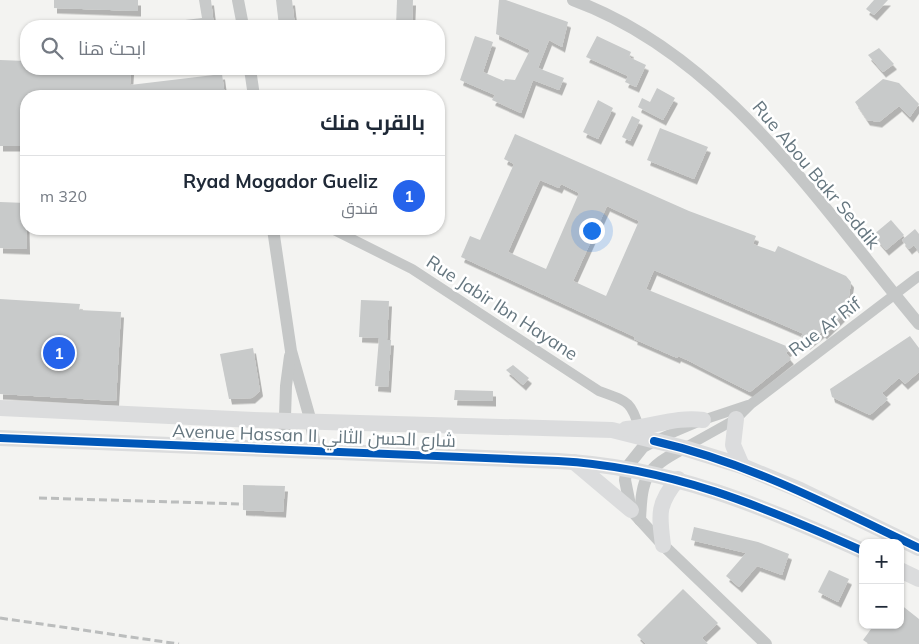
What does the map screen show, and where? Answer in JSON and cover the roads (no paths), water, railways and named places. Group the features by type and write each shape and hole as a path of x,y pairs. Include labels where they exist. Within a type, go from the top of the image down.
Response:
{"main road":[{"name":"Avenue Hassan II شارع الحسن الثاني","path":"0,408 311,422 612,430 684,448 742,466 800,490 919,548"},
{"path":"612,430 639,428 684,419 703,420"},
{"path":"736,419 733,439 742,466"},
{"name":"Avenue Hassan II شارع الحسن الثاني","path":"0,438 315,449 574,462 627,467 678,479 782,515 859,549"},
{"path":"574,462 635,515"},
{"path":"663,545 660,508 667,492 678,479"},
{"path":"904,572 919,579"}],"street":[{"path":"238,0 242,20"},
{"name":"Rue Abou Bakr Seddik","path":"572,0 626,25 666,50 741,112 787,162 919,324"},
{"path":"251,75 253,90"},
{"path":"274,235 291,350 311,422 315,449"},
{"name":"Rue Jabir Ibn Hayane","path":"344,235 412,269 599,391 625,401 634,409 639,428"},
{"name":"Rue Ar Rif","path":"649,472 664,459 736,419 751,404 896,296 919,276"},
{"path":"284,448 291,350"},
{"name":"Rue Ar Rif","path":"627,467 643,447 654,440 703,420 751,404"},
{"path":"627,467 626,480 635,515 663,545 766,644"},
{"path":"635,515 641,491 649,472"}],"railway":[{"path":"39,498 243,504"},
{"path":"0,618 179,644"}],"place":[{"name":"Ryad Mogador Gueliz","path":"59,353"}]}
